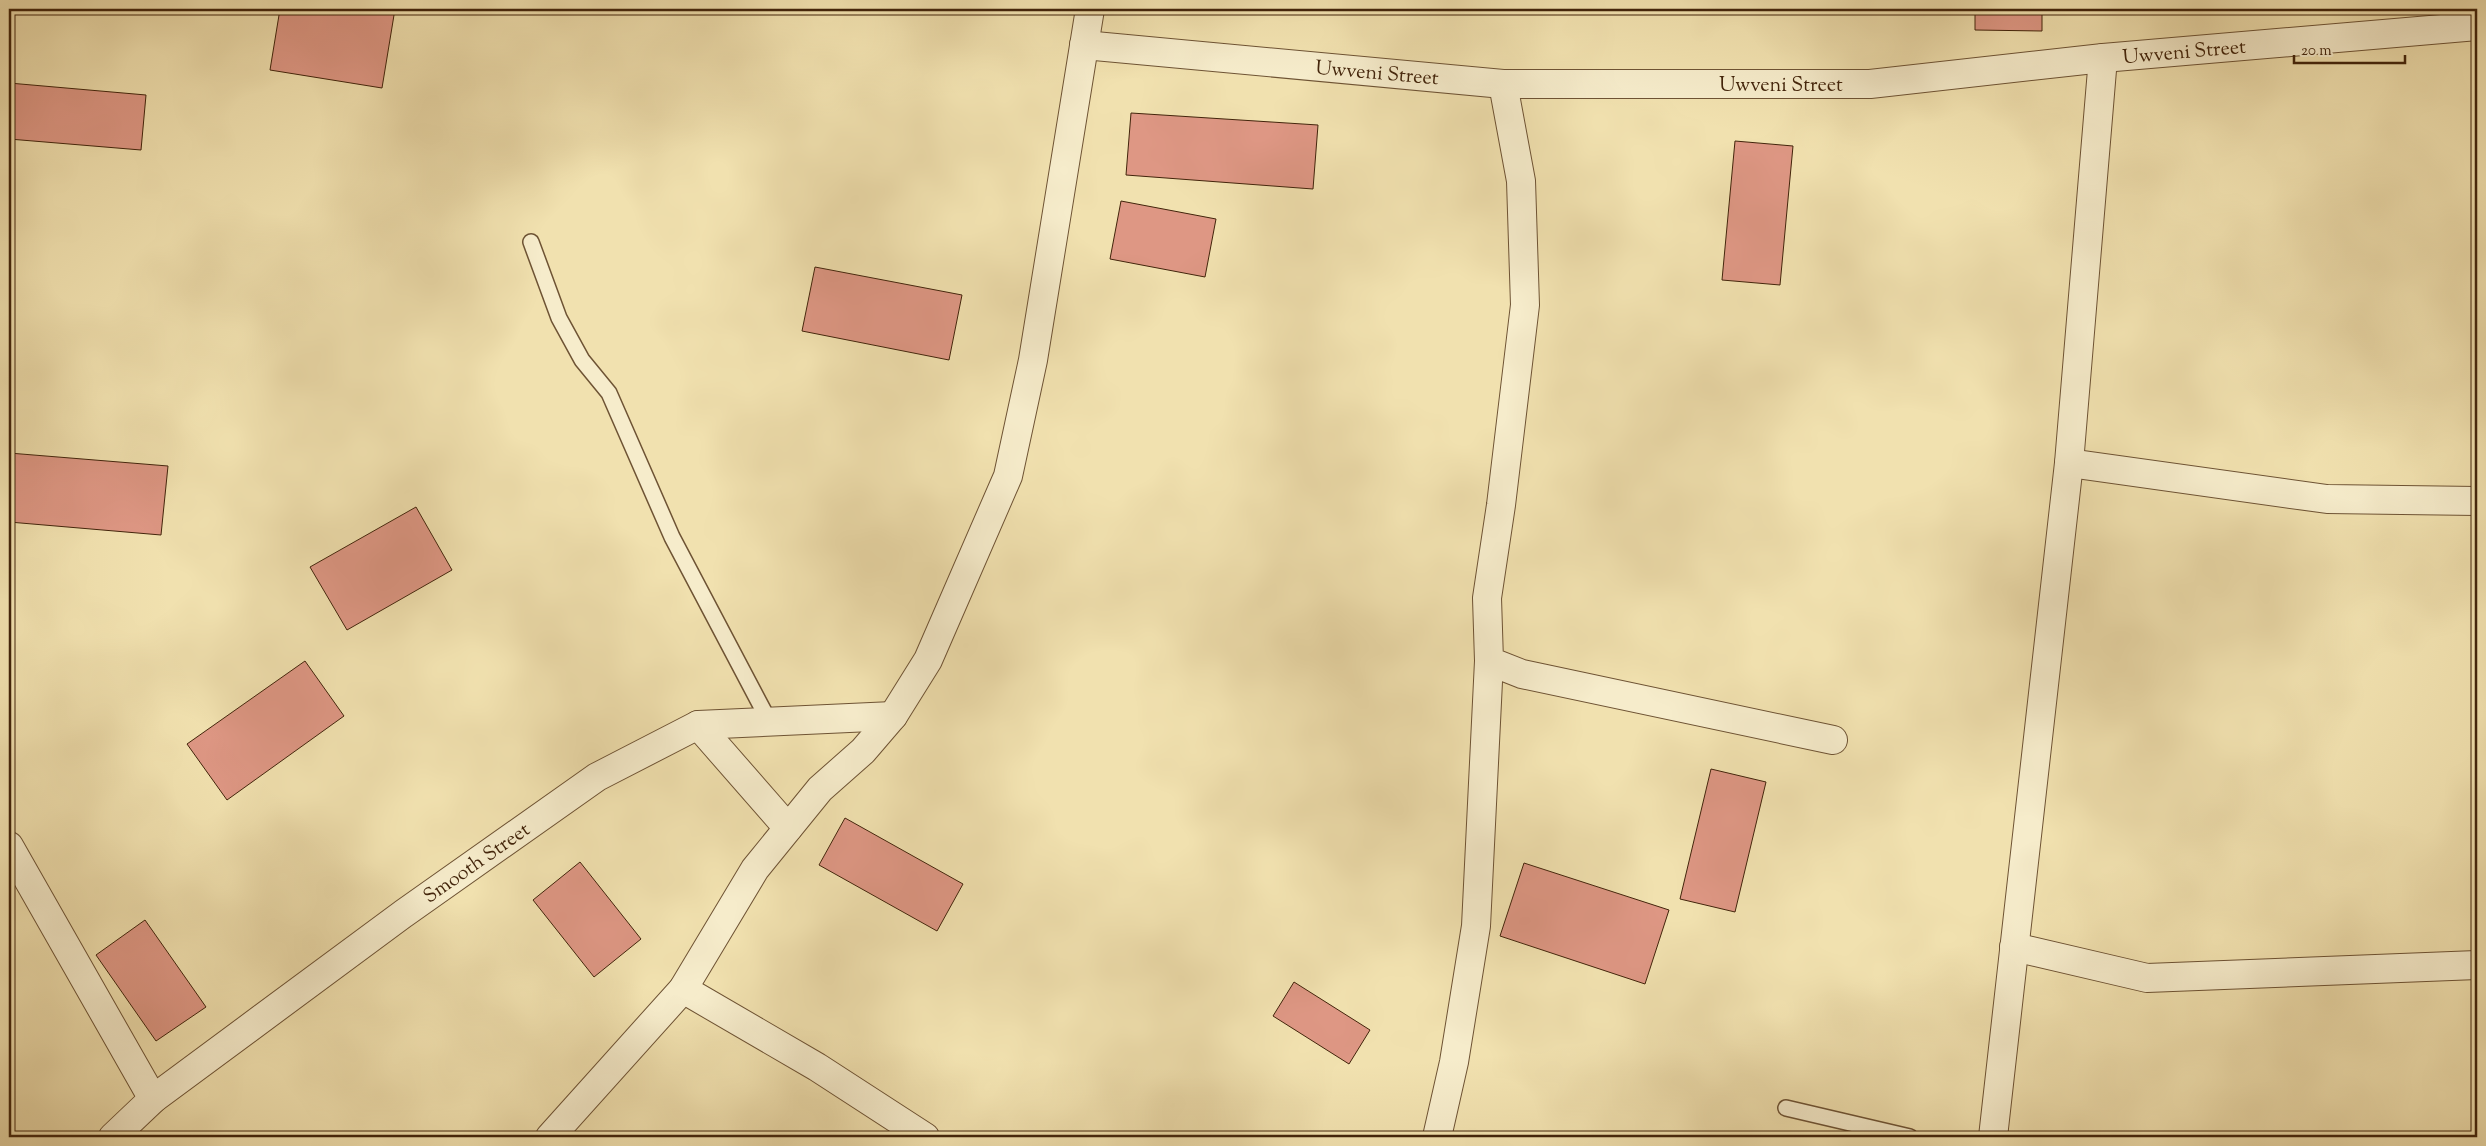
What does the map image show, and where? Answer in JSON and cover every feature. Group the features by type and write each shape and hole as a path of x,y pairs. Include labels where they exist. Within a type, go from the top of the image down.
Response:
{"street":[{"path":"550,1137 683,989 755,869 820,789 863,751 893,716 928,660 1008,476 1033,360 1090,9"},
{"name":"Uwveni Street","path":"1084,45 1503,84 1870,84 2103,58 2477,26"},
{"path":"1993,1137 2069,463 2103,58"},
{"path":"1437,1137 1454,1062 1476,926 1489,660 1487,598 1502,496 1525,305 1521,181 1503,84"},
{"path":"2069,463 2327,499 2477,501"},
{"path":"1489,660 1522,674 1539,678 1833,740"},
{"name":"Smooth Street","path":"113,1137 153,1099 403,914 597,777 698,725 893,716"},
{"path":"698,725 788,828"},
{"path":"9,846 153,1099"},
{"path":"2014,947 2147,978 2477,965"},
{"path":"683,989 817,1067 925,1137"}],"lane":[{"path":"531,242 559,318 582,360 609,393 672,537 769,721"},
{"path":"1786,1108 1910,1137"}],"building":[{"path":"280,9 395,9 382,88 270,70"},
{"path":"1975,9 2042,9 2042,31 1975,30"},
{"path":"9,83 146,95 141,150 9,139"},
{"path":"1131,113 1318,125 1313,189 1126,175"},
{"path":"1735,141 1793,146 1780,285 1722,280"},
{"path":"1121,201 1216,219 1205,277 1110,259"},
{"path":"815,267 962,295 949,360 802,331"},
{"path":"9,453 168,466 161,535 9,522"},
{"path":"416,507 452,570 347,630 310,567"},
{"path":"305,661 344,716 227,800 187,744"},
{"path":"1711,769 1766,782 1735,912 1680,899"},
{"path":"845,818 963,884 937,931 819,865"},
{"path":"580,862 641,939 594,977 533,900"},
{"path":"1524,863 1669,910 1645,984 1500,936"},
{"path":"145,920 206,1007 156,1041 96,955"},
{"path":"1294,982 1370,1030 1349,1064 1273,1016"}]}
